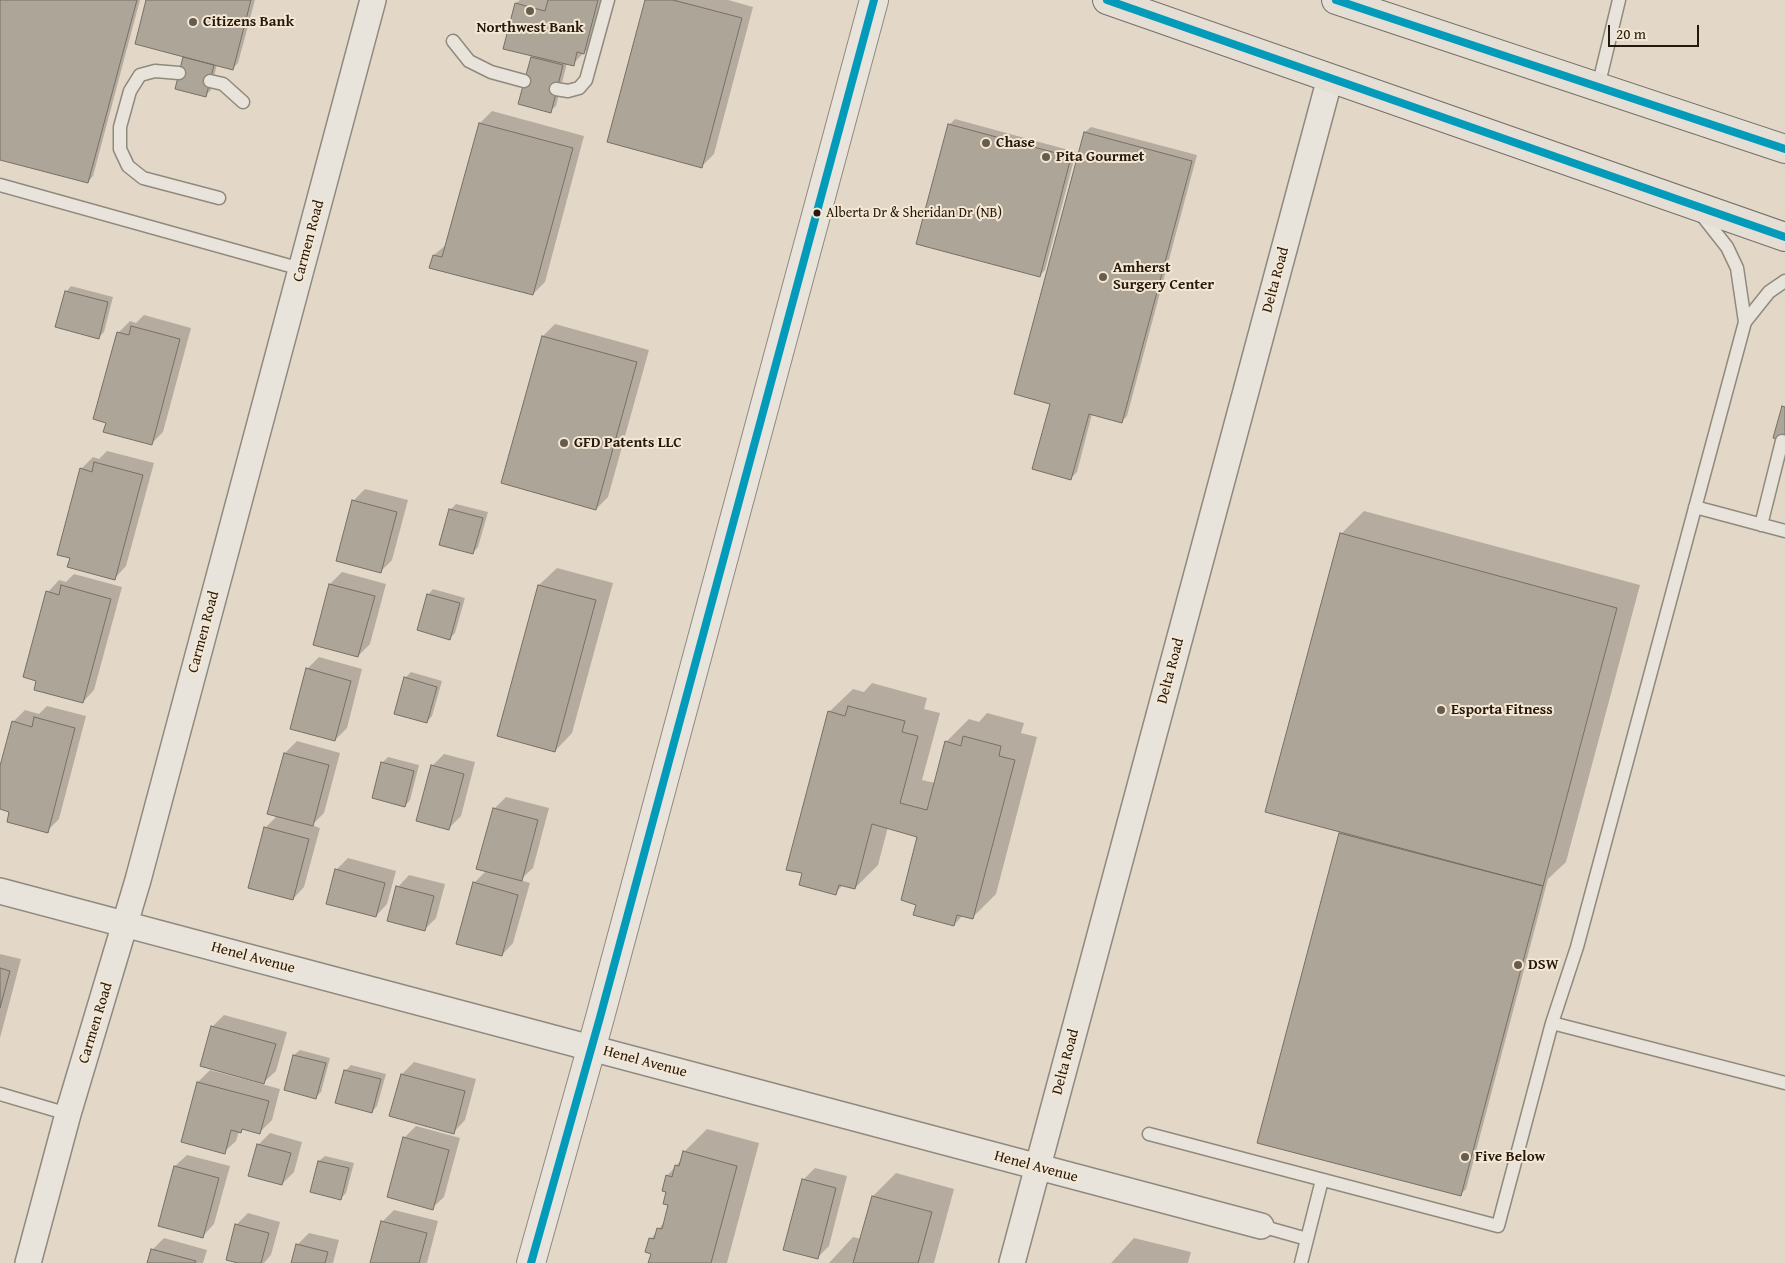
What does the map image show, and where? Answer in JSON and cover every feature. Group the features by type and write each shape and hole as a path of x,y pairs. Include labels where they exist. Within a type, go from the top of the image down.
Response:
{"main road":[{"path":"1107,0 1785,237"},
{"path":"1336,0 1785,149"}],"street":[{"name":"Carmen Road","path":"28,1263 68,1114 126,924 373,0"},
{"path":"531,1263 592,1048 874,0"},
{"name":"Delta Road","path":"1012,1263 1330,78"},
{"name":"Henel Avenue","path":"0,891 1261,1226"}],"lane":[{"path":"556,89 568,91 579,88 586,80 608,0"},
{"path":"1598,87 1620,0"},
{"path":"453,41 469,61 490,72 524,81"},
{"path":"179,73 155,71 140,75 130,91 120,127 120,149 128,166 143,178 219,198"},
{"path":"210,81 223,84 243,102"},
{"path":"0,185 301,269"},
{"path":"1692,205 1727,247 1737,268 1745,322"},
{"path":"1148,1134 1498,1226 1552,1023 1577,947 1745,322 1769,292 1785,280"},
{"path":"1761,525 1779,476 1782,441"},
{"path":"1695,507 1785,531"},
{"path":"1552,1023 1785,1083"},
{"path":"0,1094 68,1114"},
{"path":"1301,1263 1322,1180"},
{"path":"1261,1226 1307,1239"}],"building":[{"path":"0,0 137,0 88,183 0,160"},
{"name":"Citizens Bank","path":"146,0 251,0 233,70 135,44"},
{"path":"548,0 598,0 584,54 577,52 574,66 503,49 515,3 545,11"},
{"path":"645,0 673,0 742,18 702,168 607,142"},
{"path":"183,57 214,65 206,97 175,89"},
{"path":"531,57 563,65 551,113 518,104"},
{"path":"479,123 573,148 533,295 429,268 433,255 442,257"},
{"path":"948,124 1071,157 1040,277 916,244"},
{"name":"Amherst Surgery Center","path":"1084,132 1192,161 1122,423 1089,414 1071,480 1032,469 1050,404 1014,394"},
{"path":"65,291 108,302 99,339 55,327"},
{"path":"131,326 180,339 152,445 103,432 106,423 93,419 117,332 129,335"},
{"path":"542,336 637,362 596,510 501,483"},
{"path":"1782,406 1785,407 1785,442 1773,438"},
{"path":"94,462 143,475 115,580 67,567 70,558 57,555 80,468 92,472"},
{"path":"352,500 397,512 381,573 336,561"},
{"path":"449,509 483,518 473,554 439,545"},
{"name":"Esporta Fitness","path":"1340,533 1617,608 1543,886 1265,812"},
{"path":"329,584 375,596 358,657 313,645"},
{"path":"61,585 111,599 83,703 34,690 36,681 23,677 46,591 59,595"},
{"path":"538,585 596,600 555,752 497,736"},
{"path":"427,594 460,603 450,640 417,630"},
{"path":"306,668 351,681 335,741 290,729"},
{"path":"404,677 437,687 427,723 394,714"},
{"path":"848,706 905,721 902,732 918,736 900,803 927,810 945,741 961,746 963,736 1001,746 999,756 1015,760 973,919 957,915 954,926 913,915 916,905 901,900 917,837 872,824 855,889 839,885 836,895 799,885 802,873 786,870 828,711 845,716"},
{"path":"34,717 75,728 48,833 7,822 9,812 0,809 0,766 12,721 32,727"},
{"path":"284,753 329,765 313,826 267,814"},
{"path":"381,762 414,771 405,807 372,798"},
{"path":"431,765 464,774 449,830 416,821"},
{"path":"493,808 538,820 522,881 476,869"},
{"path":"264,827 309,839 293,900 248,888"},
{"path":"1339,833 1543,886 1461,1196 1257,1143"},
{"path":"335,869 385,883 376,917 326,904"},
{"path":"473,882 518,895 502,956 456,944"},
{"path":"396,886 434,896 425,931 387,921"},
{"path":"0,968 10,971 0,1008"},
{"path":"211,1026 276,1044 264,1084 200,1066"},
{"path":"293,1055 326,1063 316,1099 284,1090"},
{"path":"344,1070 381,1079 372,1113 335,1103"},
{"path":"401,1074 465,1091 454,1134 389,1116"},
{"path":"197,1082 269,1101 260,1134 242,1129 241,1133 231,1130 225,1154 181,1142"},
{"path":"403,1137 449,1150 433,1210 387,1197"},
{"path":"257,1144 291,1153 282,1185 248,1176"},
{"path":"683,1151 737,1166 711,1263 648,1263 651,1254 645,1252 649,1238 654,1239 657,1228 662,1229 668,1205 663,1204 666,1192 662,1191 666,1175 672,1177 675,1165 679,1166"},
{"path":"318,1161 349,1168 341,1200 310,1192"},
{"path":"174,1166 219,1178 203,1238 158,1226"},
{"path":"802,1179 836,1188 818,1259 783,1250"},
{"path":"872,1196 932,1212 918,1263 853,1263"},
{"path":"381,1221 427,1233 419,1263 370,1263"},
{"path":"235,1224 269,1233 261,1263 238,1263 226,1260"},
{"path":"296,1244 328,1252 325,1263 291,1263"},
{"path":"151,1249 196,1261 195,1263 147,1263"}],"transit line":[{"path":"531,1263 599,1021 874,0"},
{"path":"1107,0 1785,237"},
{"path":"1336,0 1785,149"}],"place":[{"name":"Northwest Bank","path":"530,11"},
{"name":"Citizens Bank","path":"193,22"},
{"name":"Chase","path":"986,143"},
{"name":"Pita Gourmet","path":"1046,157"},
{"name":"Alberta Dr & Sheridan Dr (NB)","path":"817,213"},
{"name":"Amherst Surgery Center","path":"1103,277"},
{"name":"GFD Patents LLC","path":"564,443"},
{"name":"Esporta Fitness","path":"1441,710"},
{"name":"DSW","path":"1518,965"},
{"name":"Five Below","path":"1465,1157"}]}
